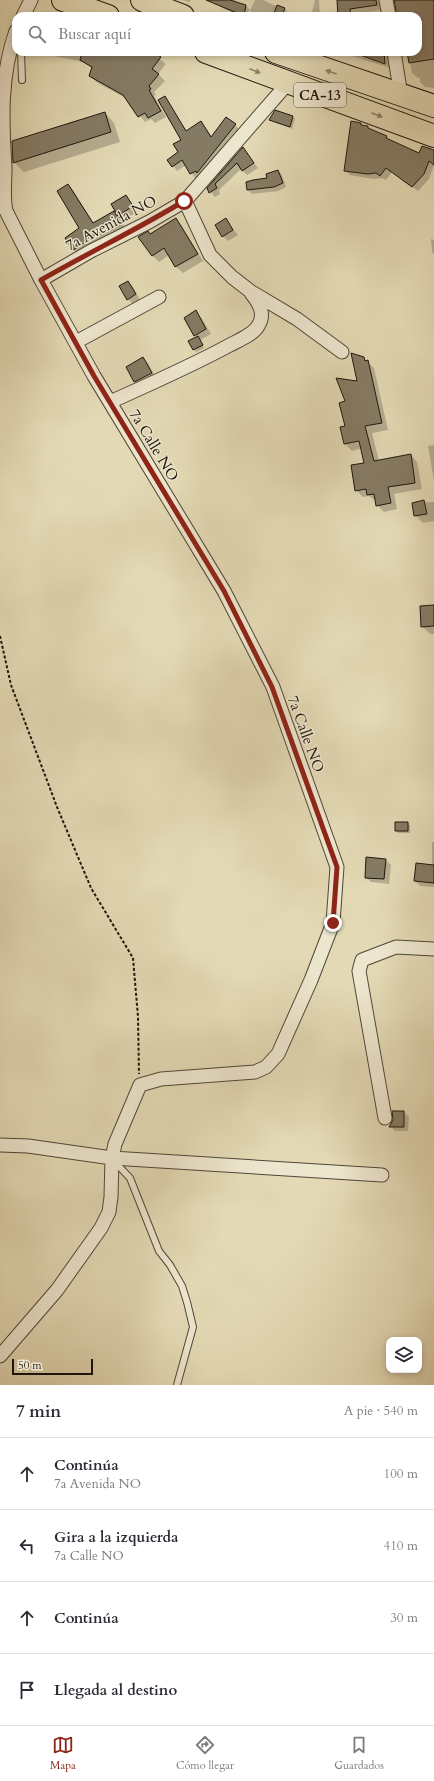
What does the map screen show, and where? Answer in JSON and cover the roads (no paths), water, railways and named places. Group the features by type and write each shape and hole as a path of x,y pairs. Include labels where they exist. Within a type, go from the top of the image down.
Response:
{"highway":[{"path":"63,0 97,12"},
{"path":"142,0 173,12"},
{"name":"CA-13","path":"217,56 434,136"},
{"name":"CA-13","path":"287,56 434,106"}],"street":[{"path":"24,12 31,0"},
{"path":"386,0 388,12"},
{"name":"7a Calle NO","path":"12,48 2,86 4,202 6,211 41,280 110,402 224,591 272,687 337,867 333,923 311,980 278,1054 266,1067 255,1072 161,1079 140,1085 114,1144 112,1158"},
{"path":"395,56 401,96"},
{"name":"7a Avenida NO","path":"41,280 91,251 149,222 184,201 288,83"},
{"path":"184,201 210,255 232,277 250,291 297,319 342,352"},
{"path":"110,402 184,369 242,338 258,327 262,316 259,304 250,291"},
{"path":"76,342 159,297"},
{"path":"385,1118 359,971 362,960 396,947 434,949"},
{"path":"0,1145 28,1146 112,1158 382,1176"},
{"path":"0,1356 57,1290 101,1228 109,1212 112,1158"}],"lane":[{"path":"21,56 22,80"},
{"path":"112,1158 130,1178 159,1251 170,1265 182,1286 187,1302 193,1327 177,1385"}]}
